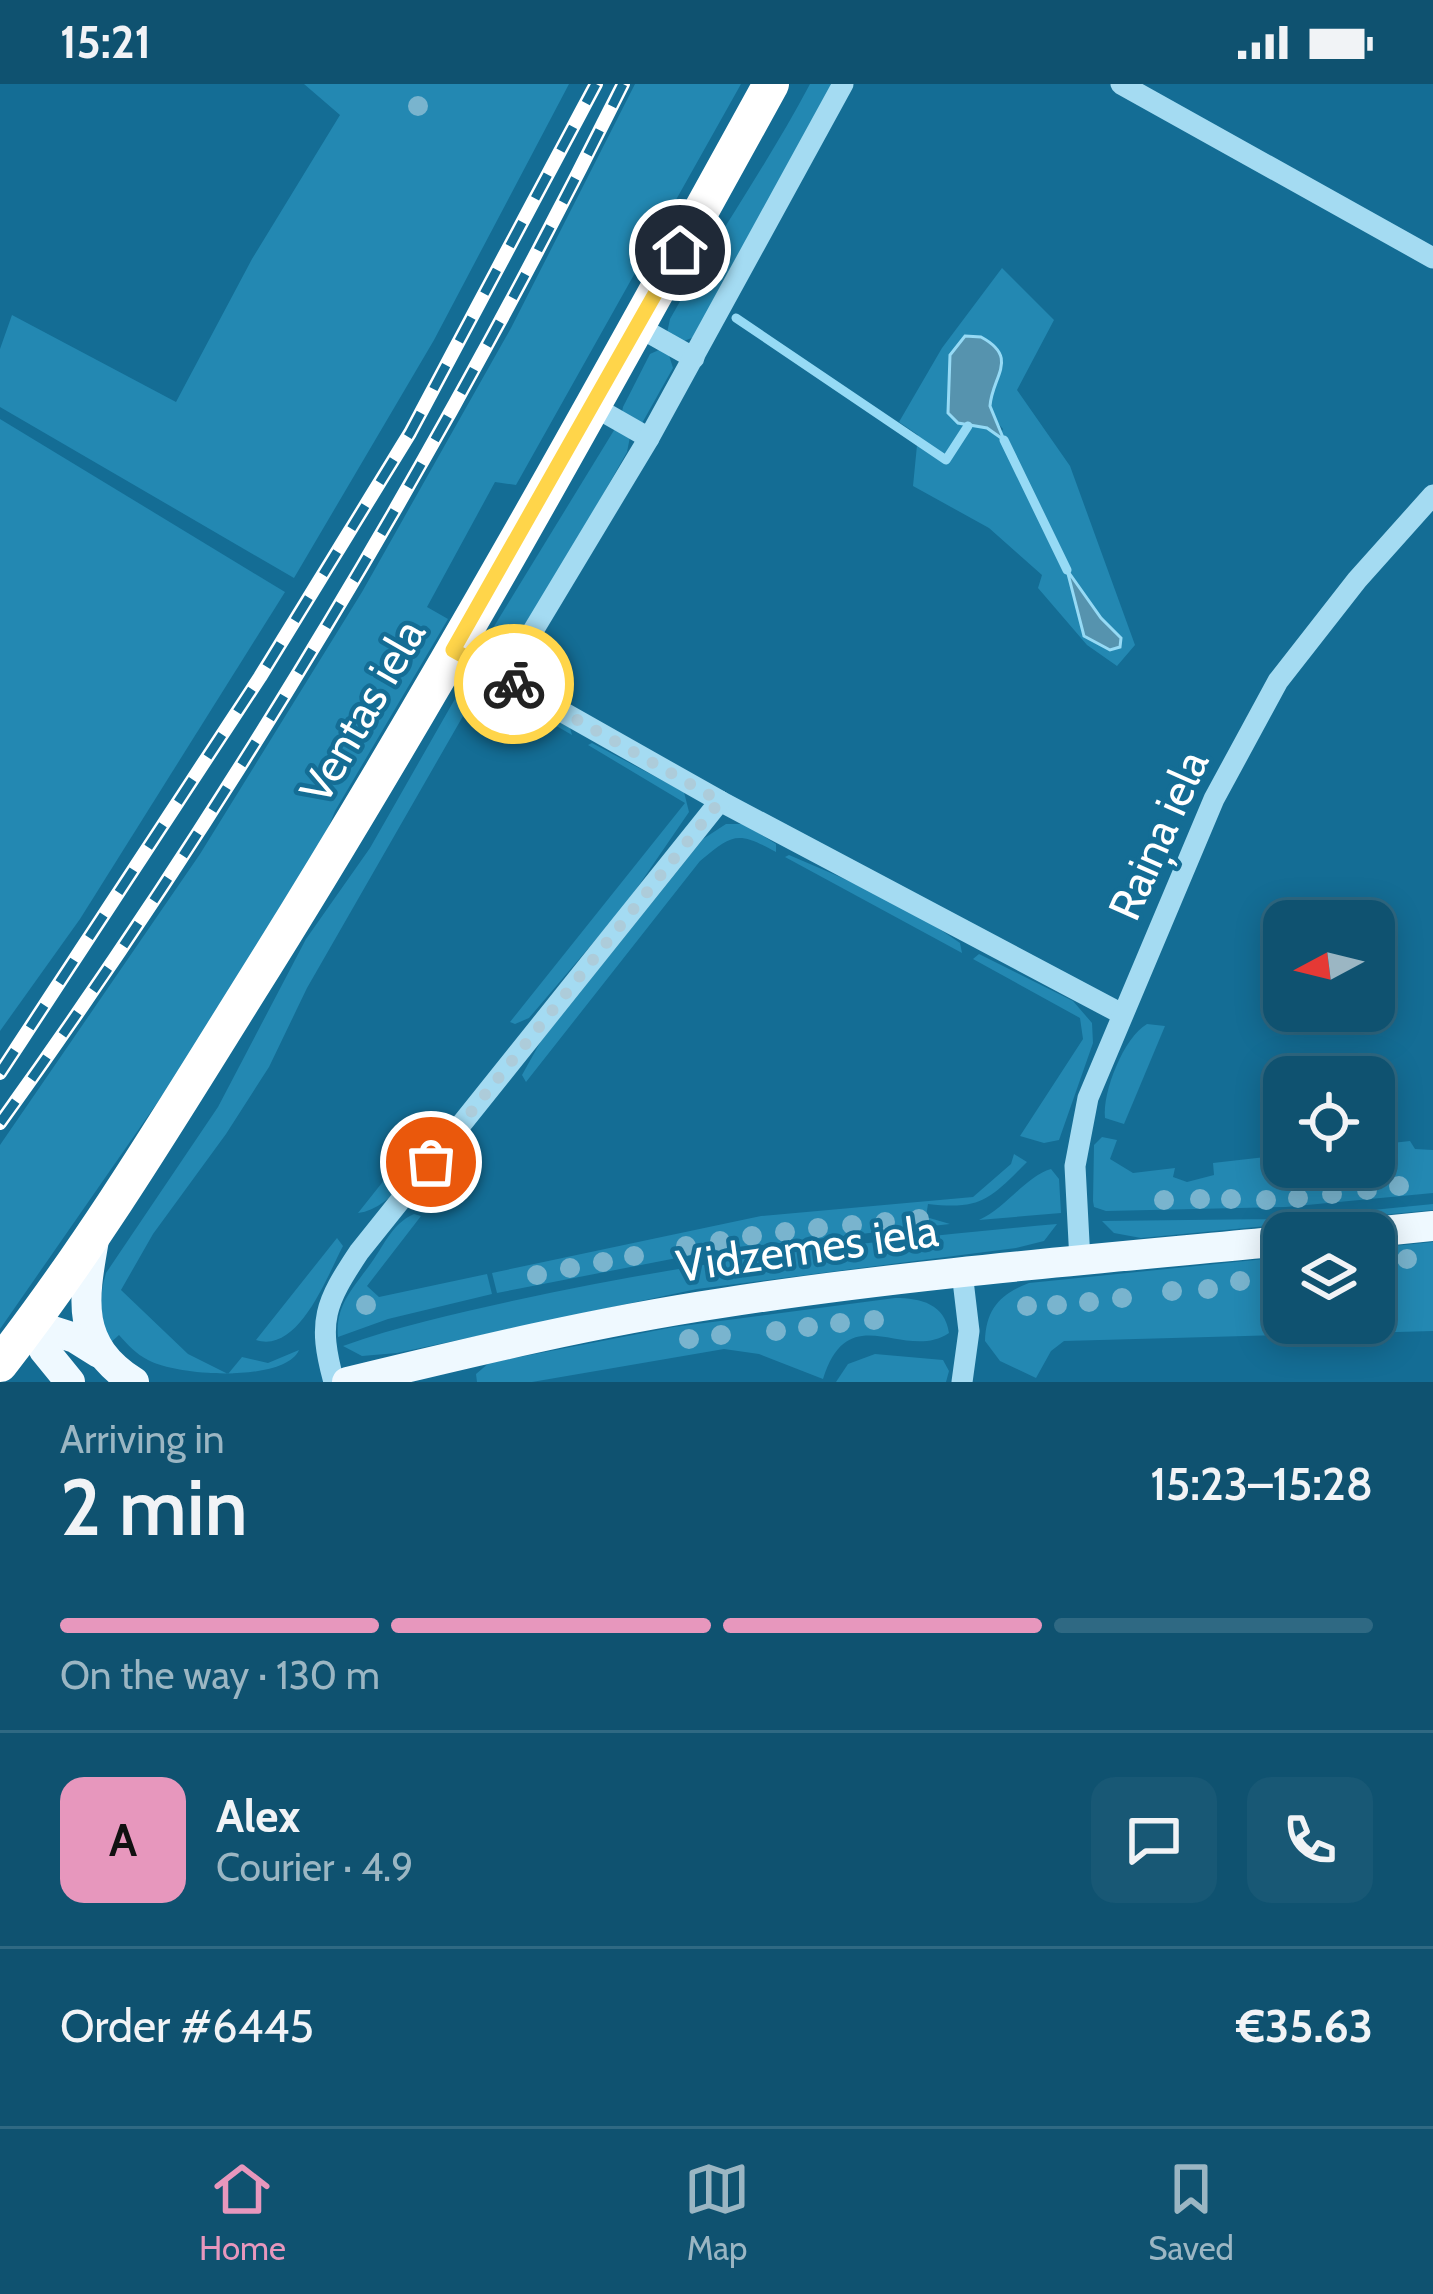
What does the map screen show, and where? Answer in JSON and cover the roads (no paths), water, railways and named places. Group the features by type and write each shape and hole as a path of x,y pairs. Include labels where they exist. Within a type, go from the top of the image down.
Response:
{"highway":[{"name":"Ventas iela","path":"0,1364 96,1231 337,850 593,406 771,84"}],"main road":[{"path":"1395,1230 1433,1226"},
{"path":"96,1231 86,1315 98,1353"},
{"name":"Vidzemes iela","path":"347,1382 629,1319 808,1290 1263,1243"},
{"path":"31,1324 75,1338 134,1382"},
{"path":"31,1324 50,1360 70,1382"}],"street":[{"path":"505,679 649,438 843,84"},
{"path":"1120,84 1433,258"},
{"path":"637,326 694,358"},
{"path":"593,406 649,438"},
{"name":"Raiņa iela","path":"1080,1261 1076,1166 1088,1098 1214,799 1273,688 1333,608 1433,495"},
{"path":"453,650 720,801 1121,1014"},
{"path":"334,1382 323,1340 325,1316 347,1269 720,801"},
{"path":"962,1272 968,1331 962,1382"}],"waterway":[{"path":"736,318 946,460 968,426"},
{"path":"1004,440 1067,570"}],"railway":[{"path":"0,1073 260,677 410,433 596,84"},
{"path":"0,1123 172,873 332,616 483,353 623,84"}]}
